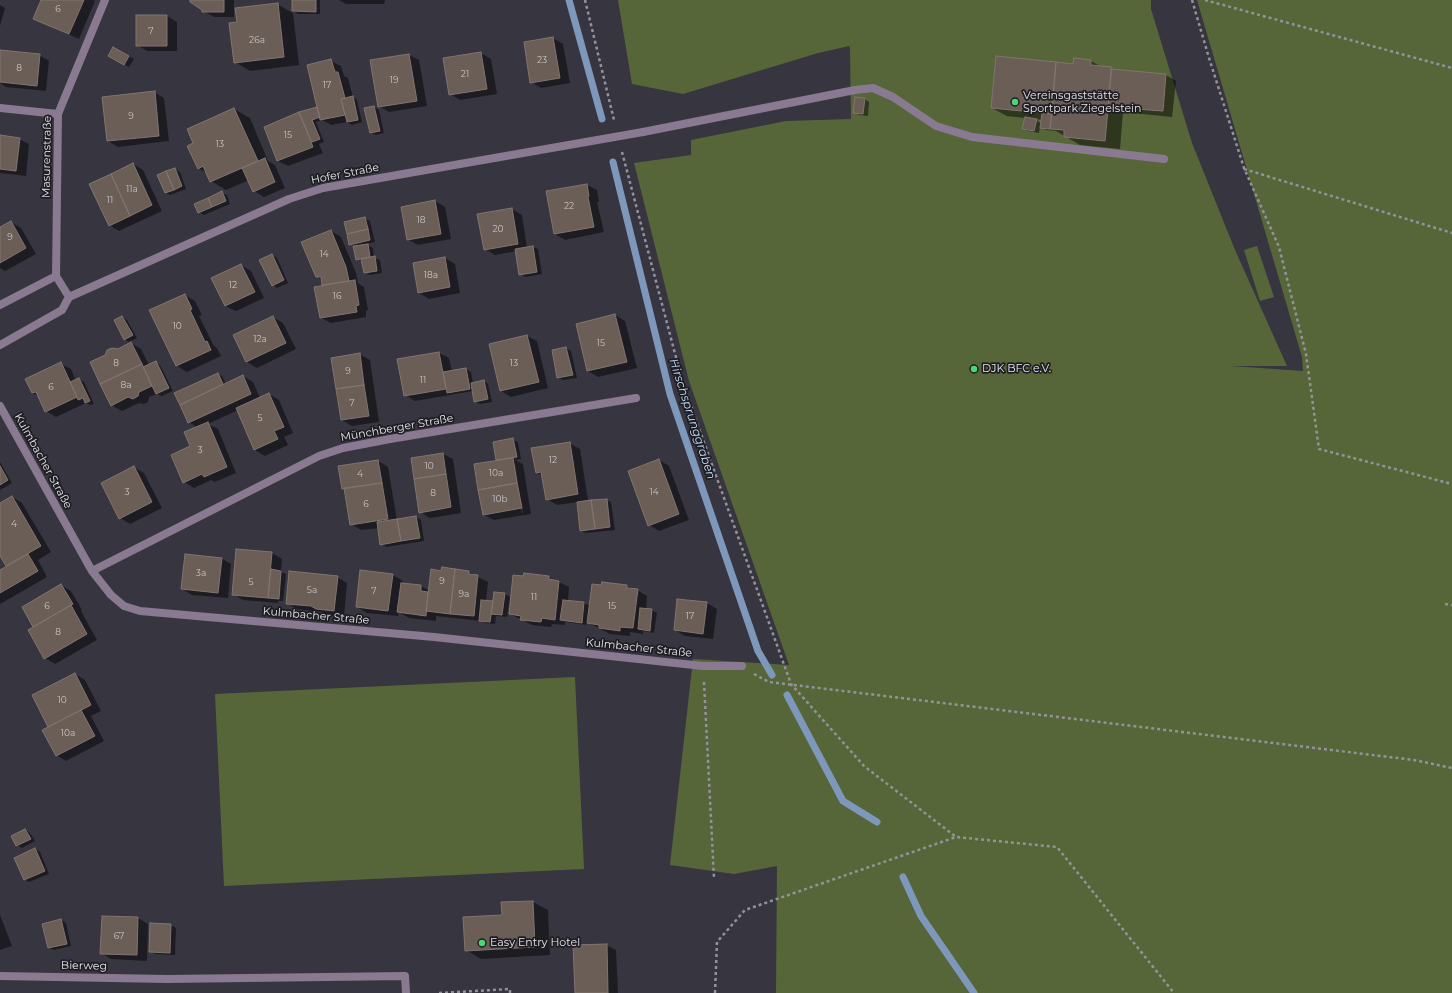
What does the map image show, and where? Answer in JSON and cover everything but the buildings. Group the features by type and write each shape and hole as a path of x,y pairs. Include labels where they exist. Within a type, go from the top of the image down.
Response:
{"street":[{"name":"Masurenstraße","path":"56,276 58,114 105,0"},
{"name":"Hofer Straße","path":"0,345 62,310 69,298 289,199 323,188 619,138 854,90 873,88 893,97 936,126 972,137 1164,159"},
{"path":"0,108 58,114"},
{"path":"0,305 56,276 69,298"},
{"name":"Münchberger Straße","path":"92,571 319,456 343,448 390,438 636,398"},
{"name":"Kulmbacher Straße","path":"0,406 92,571 112,595 124,606 140,611 434,637 703,666 742,666"},
{"name":"Bierweg","path":"0,976 167,979 405,976 406,993"}],"path":[{"path":"585,0 683,384 790,684 864,766 956,837"},
{"path":"1192,0 1208,58 1244,168 1279,247 1306,354 1319,449 1452,484"},
{"path":"1205,0 1452,68"},
{"path":"1244,168 1452,233"},
{"path":"1445,604 1452,605"},
{"path":"703,666 714,878"},
{"path":"742,666 769,682 1414,760 1452,768"},
{"path":"715,993 717,942 745,910 956,837 1057,847 1174,993"},
{"path":"439,993 510,989 510,993"}],"green space":[{"path":"618,0 1151,0 1151,9 1192,143 1235,250 1287,366 1231,366 1303,371 1302,357 1197,0 1452,0 1452,993 776,993 777,866 734,874 670,865 693,659 789,665 689,381 634,163 691,155 691,140 786,121 851,119 850,49 849,46 818,53 683,94 632,84"},
{"path":"1257,246 1274,297 1260,301 1244,250"},
{"path":"575,677 584,869 224,886 215,694"}],"waterway":[{"name":"Hirschsprunggraben","path":"569,0 602,119"},
{"name":"Hirschsprunggraben","path":"613,162 670,394 758,651 772,675"},
{"name":"Hirschsprunggraben","path":"787,695 843,801 877,822"},
{"name":"Hirschsprunggraben","path":"903,877 921,916 974,993"}],"place":[{"name":"Vereinsgaststätte Sportpark Ziegelstein","path":"1015,102"},
{"name":"DJK BFC e.V.","path":"974,369"},
{"name":"Easy Entry Hotel","path":"482,943"}]}
